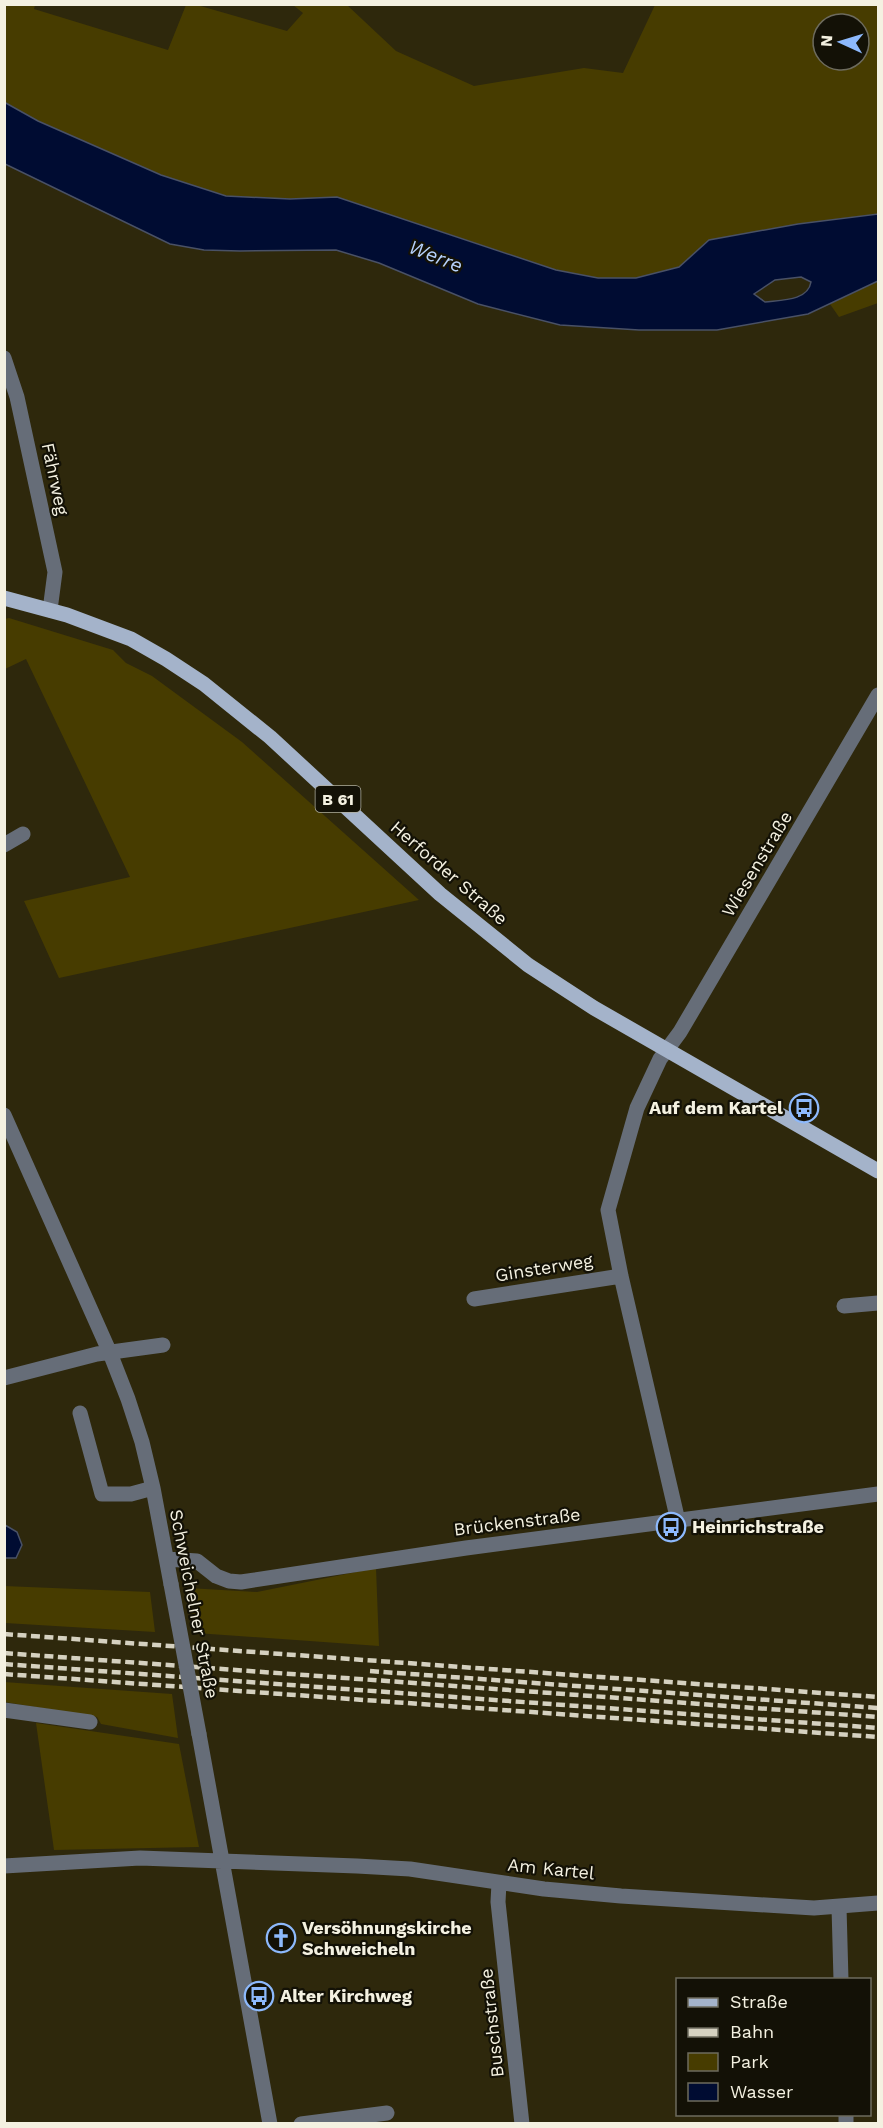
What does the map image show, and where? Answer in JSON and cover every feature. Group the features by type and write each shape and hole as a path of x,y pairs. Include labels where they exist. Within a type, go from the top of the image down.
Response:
{"main road":[{"name":"Herforder Straße","path":"4,598 50,610 131,639 166,659 204,684 270,737 440,894 528,965 594,1008 879,1171"}],"street":[{"name":"Fährweg","path":"4,358 17,398 55,572 50,610"},
{"name":"Wiesenstraße","path":"666,1050 680,1032 879,695"},
{"path":"4,845 23,834"},
{"path":"666,1050 637,1108 608,1210 621,1276 678,1521"},
{"name":"Schweichelner Straße","path":"4,1115 110,1353 142,1442 167,1559 270,2124"},
{"name":"Ginsterweg","path":"474,1299 621,1276"},
{"path":"844,1306 879,1303"},
{"path":"4,1378 110,1353 163,1346"},
{"path":"80,1413 102,1494 131,1494 153,1488"},
{"name":"Brückenstraße","path":"167,1559 198,1562 216,1576 229,1581 241,1582 466,1548 879,1494"},
{"path":"4,1710 90,1722"},
{"path":"4,1866 140,1858 221,1861"},
{"name":"Am Kartel","path":"221,1861 410,1869 499,1883 621,1896 776,1907 839,1908 879,1903"},
{"name":"Buschstraße","path":"499,1883 498,1902 522,2124"},
{"path":"839,1908 841,1978"},
{"path":"301,2124 387,2113"}],"green space":[{"path":"5,5 35,5 34,9 168,50 186,5 197,5 287,31 303,13 293,5 347,5 396,51 474,86 584,68 623,73 655,5 878,5 878,214 798,224 710,240 679,267 636,278 598,278 556,270 337,197 290,199 226,196 161,175 38,121 5,102"},
{"path":"878,281 878,303 839,317 830,304"},
{"path":"9,618 113,650 126,663 152,676 242,742 419,900 59,978 24,901 130,877 26,659 5,669 5,619"},
{"path":"376,1568 379,1646 196,1633 188,1588 257,1592"},
{"path":"4,1586 150,1592 155,1632 5,1623"},
{"path":"4,1682 172,1694 178,1738 101,1724 97,1717 5,1702"},
{"path":"36,1723 179,1744 199,1847 54,1850"}],"water":[{"name":"Werre","path":"4,102 38,121 161,175 226,196 290,199 337,197 556,270 598,278 636,278 679,267 709,240 798,224 878,214 878,281 808,314 717,330 639,330 560,325 478,304 379,263 336,250 204,250 170,244 5,164","holes":["801,277 811,282 805,293 786,300 765,302 754,294 775,280"]},
{"path":"5,1525 17,1532 22,1545 16,1558 5,1558"}],"railway":[{"path":"4,1634 878,1697"},
{"path":"4,1653 878,1717"},
{"path":"4,1664 878,1728"},
{"path":"370,1671 878,1708"},
{"path":"4,1674 878,1737"}],"place":[{"name":"Auf dem Kartel","path":"804,1108"},
{"name":"Heinrichstraße","path":"671,1527"},
{"name":"Versöhnungskirche Schweicheln","path":"281,1938"},
{"name":"Alter Kirchweg","path":"259,1996"}]}
